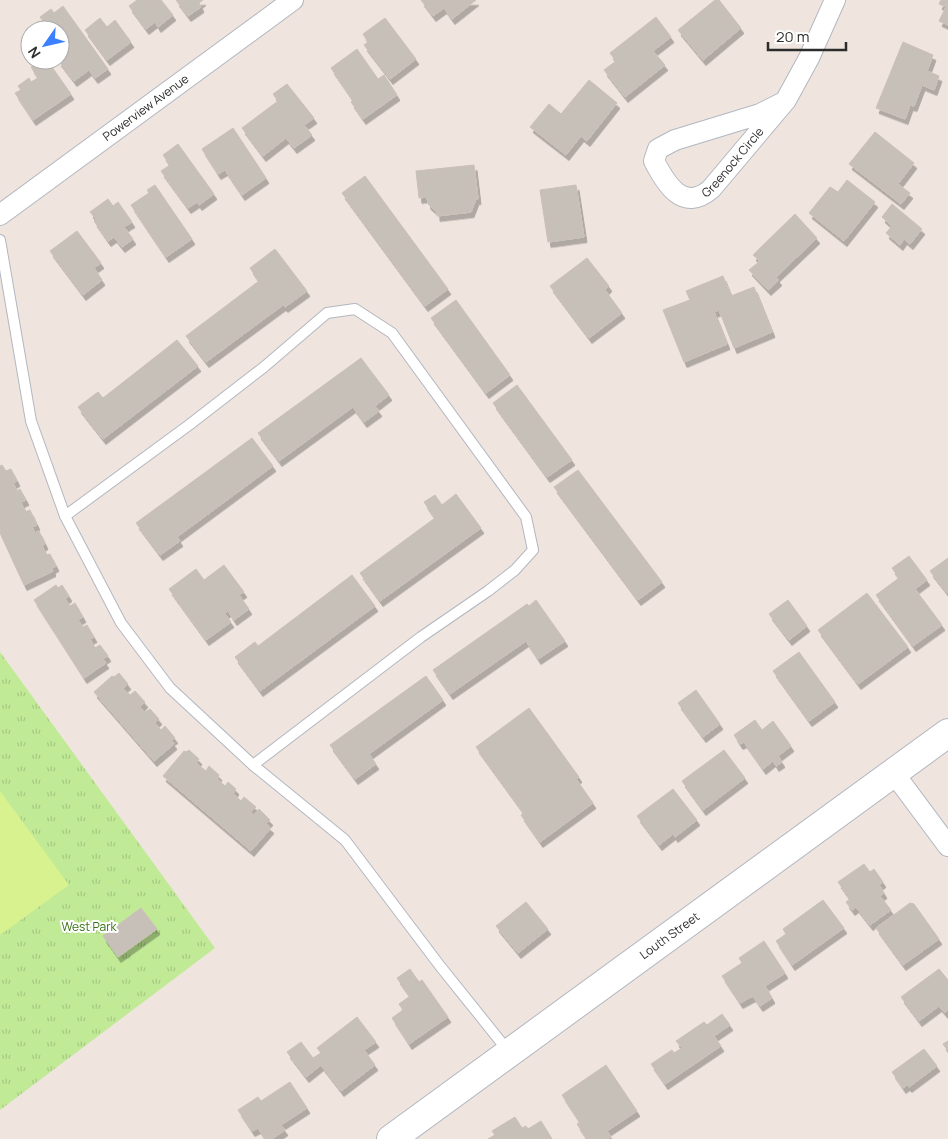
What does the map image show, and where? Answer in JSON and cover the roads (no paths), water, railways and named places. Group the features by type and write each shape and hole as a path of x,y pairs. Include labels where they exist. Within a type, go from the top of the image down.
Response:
{"main road":[{"name":"Louth Street","path":"391,1139 893,772 948,734"}],"street":[{"name":"Powerview Avenue","path":"0,215 293,0"},
{"name":"Greenock Circle","path":"784,102 760,114 675,140 658,149 654,161 662,178 675,192 688,198 702,197 711,189 784,102 809,58 835,0"},
{"path":"893,772 948,846"}],"lane":[{"path":"0,240 32,421 65,516 121,623 170,688 253,765 345,840 440,966 510,1053"},
{"path":"65,516 234,390 327,313 355,309 392,334 526,516 533,550 515,570 488,591 421,637 253,765"}],"park label":[{"name":"West Park","path":"89,927"}]}
